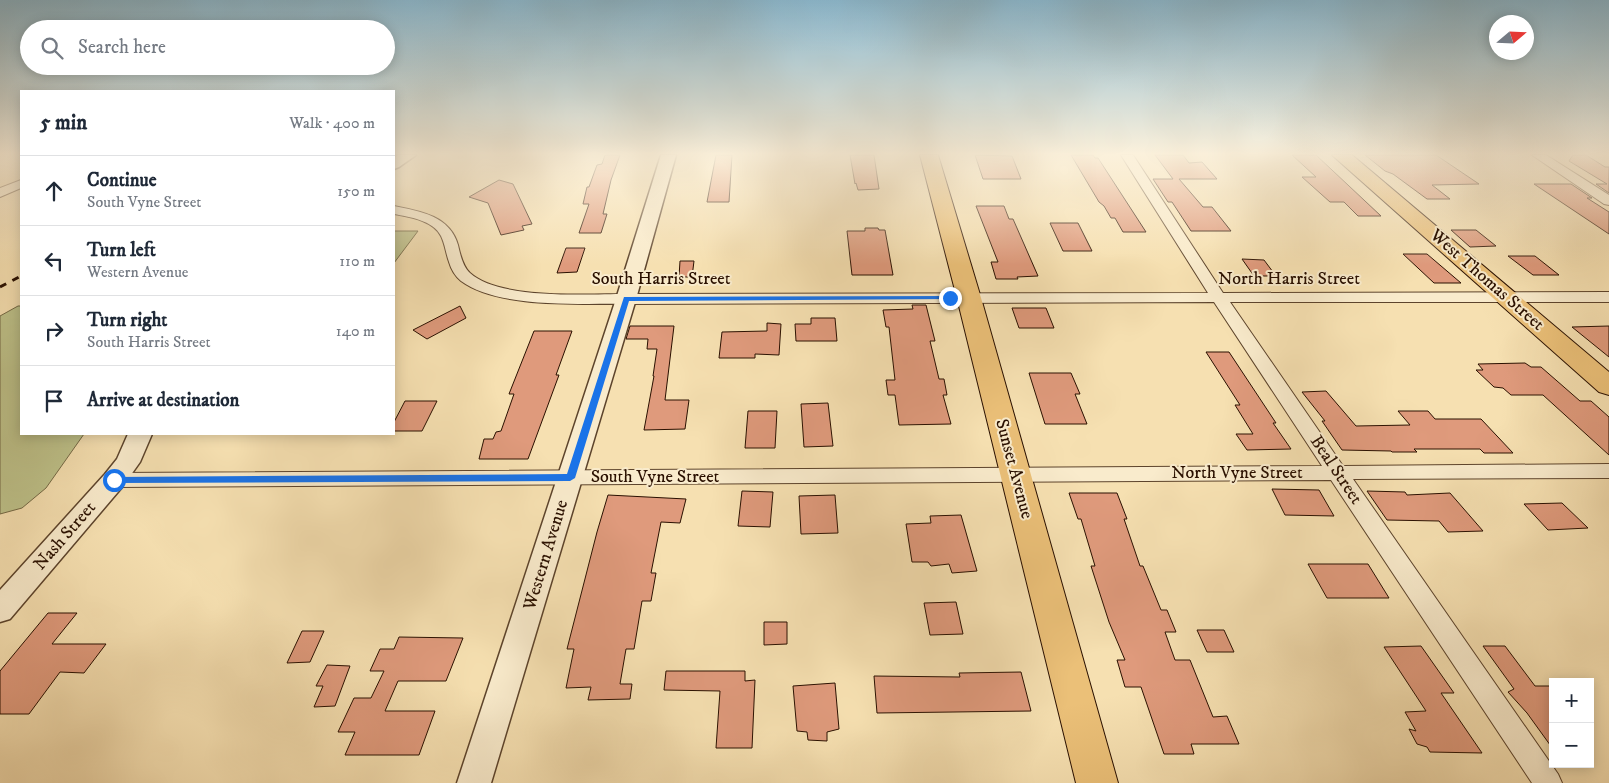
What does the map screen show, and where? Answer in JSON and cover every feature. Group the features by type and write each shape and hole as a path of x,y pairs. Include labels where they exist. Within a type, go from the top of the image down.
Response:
{"main road":[{"name":"Sunset Avenue","path":"939,192 1097,783"},
{"name":"West Thomas Street","path":"1384,192 1609,386"}],"street":[{"name":"Western Avenue","path":"474,783 658,192"},
{"name":"Beal Street","path":"1151,192 1219,298 1548,783"},
{"path":"1594,192 1609,201"},
{"name":"South Harris Street","path":"395,210 428,219 441,226 448,236 457,265 465,278 494,292 516,295 626,299 969,298"},
{"name":"North Harris Street","path":"969,298 1609,297"},
{"name":"Nash Street","path":"0,610 114,480 128,462 140,435"},
{"name":"North Vyne Street","path":"1015,474 1609,471"},
{"name":"South Vyne Street","path":"114,480 1015,474"}],"green space":[{"path":"395,231 418,231 395,262"},
{"path":"20,306 20,435 83,435 46,488 22,508 0,514 0,316"}],"building":[{"path":"479,192 517,192 532,224 522,226 524,230 501,235 488,203 469,197"},
{"path":"586,192 608,192 603,214 607,214 601,233 579,233 589,204 583,204"},
{"path":"709,192 730,192 729,202 707,202"},
{"path":"1093,192 1120,192 1146,232 1123,232 1115,218 1111,218 1104,206"},
{"path":"1161,192 1190,192 1203,207 1212,207 1231,231 1191,231 1172,202 1168,202"},
{"path":"1318,192 1355,192 1381,216 1358,216 1344,202 1330,202"},
{"path":"1417,192 1440,192 1450,199 1427,199"},
{"path":"1545,192 1582,192 1592,198 1587,198 1609,212 1609,234"},
{"path":"976,206 1004,206 1009,219 1013,219 1038,276 1017,277 1018,279 996,279 991,262 998,262"},
{"path":"1050,223 1078,223 1092,251 1063,251"},
{"path":"865,228 885,230 893,275 852,275 847,231 865,231"},
{"path":"1451,230 1476,230 1496,246 1470,247"},
{"path":"566,248 585,248 577,272 557,273"},
{"path":"1403,254 1427,254 1461,283 1434,283"},
{"path":"1508,256 1535,256 1559,275 1533,275"},
{"path":"1242,259 1264,260 1276,276 1254,276"},
{"path":"680,261 694,261 692,277 679,277"},
{"path":"912,305 926,305 935,341 930,341 939,379 944,379 947,395 943,395 951,424 899,425 895,395 888,395 886,380 895,380 889,327 886,327 883,310 913,309"},
{"path":"460,306 466,318 427,339 413,330"},
{"path":"1012,308 1046,308 1054,328 1019,328"},
{"path":"811,318 835,318 837,341 796,341 795,324 811,324"},
{"path":"767,323 781,324 779,355 755,354 755,358 719,358 722,332 767,331"},
{"path":"630,326 674,326 665,400 689,400 685,429 644,430 657,349 647,349 648,339 626,339"},
{"path":"1609,326 1609,357 1572,327"},
{"path":"534,331 572,331 556,375 559,375 528,459 479,459 484,439 493,439 496,432 501,431 514,394 509,394"},
{"path":"1206,352 1229,352 1291,449 1247,450 1236,434 1253,434 1235,405 1240,405"},
{"path":"1525,363 1531,367 1541,367 1580,401 1591,401 1609,417 1609,455 1543,395 1511,395 1503,388 1494,387 1476,370 1483,370 1478,364"},
{"path":"1029,373 1071,373 1080,394 1075,394 1087,424 1045,424"},
{"path":"1326,391 1356,426 1410,425 1398,411 1428,411 1435,419 1481,419 1513,453 1484,453 1480,449 1414,449 1417,452 1342,450 1322,421 1325,421 1302,392"},
{"path":"405,401 437,401 422,431 395,431 395,420"},
{"path":"828,403 833,446 804,447 801,404"},
{"path":"748,411 777,411 775,448 745,448"},
{"path":"1272,489 1319,490 1334,516 1285,515"},
{"path":"742,491 773,492 770,527 738,526"},
{"path":"1367,491 1405,492 1407,495 1450,493 1483,531 1448,532 1439,521 1387,520"},
{"path":"1069,493 1117,493 1127,519 1124,519 1140,566 1143,566 1161,610 1167,610 1176,632 1165,632 1175,660 1190,660 1213,717 1227,716 1239,744 1191,744 1194,754 1164,754 1141,687 1125,687 1117,660 1125,660 1109,622 1091,566 1095,566 1081,519 1078,519"},
{"path":"608,495 686,499 680,523 661,522 651,573 656,573 651,601 642,601 634,649 626,649 620,684 632,684 630,699 588,700 591,687 566,688 574,649 567,649"},
{"path":"835,495 838,533 801,534 799,496"},
{"path":"1562,503 1588,528 1548,530 1524,504"},
{"path":"961,515 977,571 952,573 949,564 931,566 928,562 912,562 906,524 931,523 930,516"},
{"path":"1308,564 1368,564 1389,598 1327,598"},
{"path":"956,602 963,634 930,635 924,603"},
{"path":"48,613 77,613 52,644 106,644 84,673 60,672 29,714 0,714 0,671"},
{"path":"764,622 787,622 787,644 764,645"},
{"path":"1197,630 1224,630 1234,652 1207,652"},
{"path":"302,631 324,631 310,662 287,663"},
{"path":"399,637 463,638 446,681 398,681 385,711 435,711 419,755 345,755 355,732 338,732 354,698 371,698 384,671 370,671 380,649 394,649"},
{"path":"1421,646 1454,693 1441,693 1482,753 1430,752 1427,747 1417,744 1409,729 1416,731 1405,712 1426,711 1384,647"},
{"path":"1483,646 1505,646 1535,686 1549,686 1549,743 1527,713 1508,692 1514,689"},
{"path":"327,665 350,666 335,706 314,707 323,686 316,686"},
{"path":"666,671 745,671 745,681 755,680 752,748 716,748 720,691 664,690"},
{"path":"1021,672 1031,711 877,713 874,676 960,677 959,673"},
{"path":"835,683 839,729 827,732 827,741 808,740 807,732 797,731 793,686"}],"railway":[{"path":"0,287 20,277"}],"route":[{"path":"114,480 570,478 626,299 950,298"}]}
